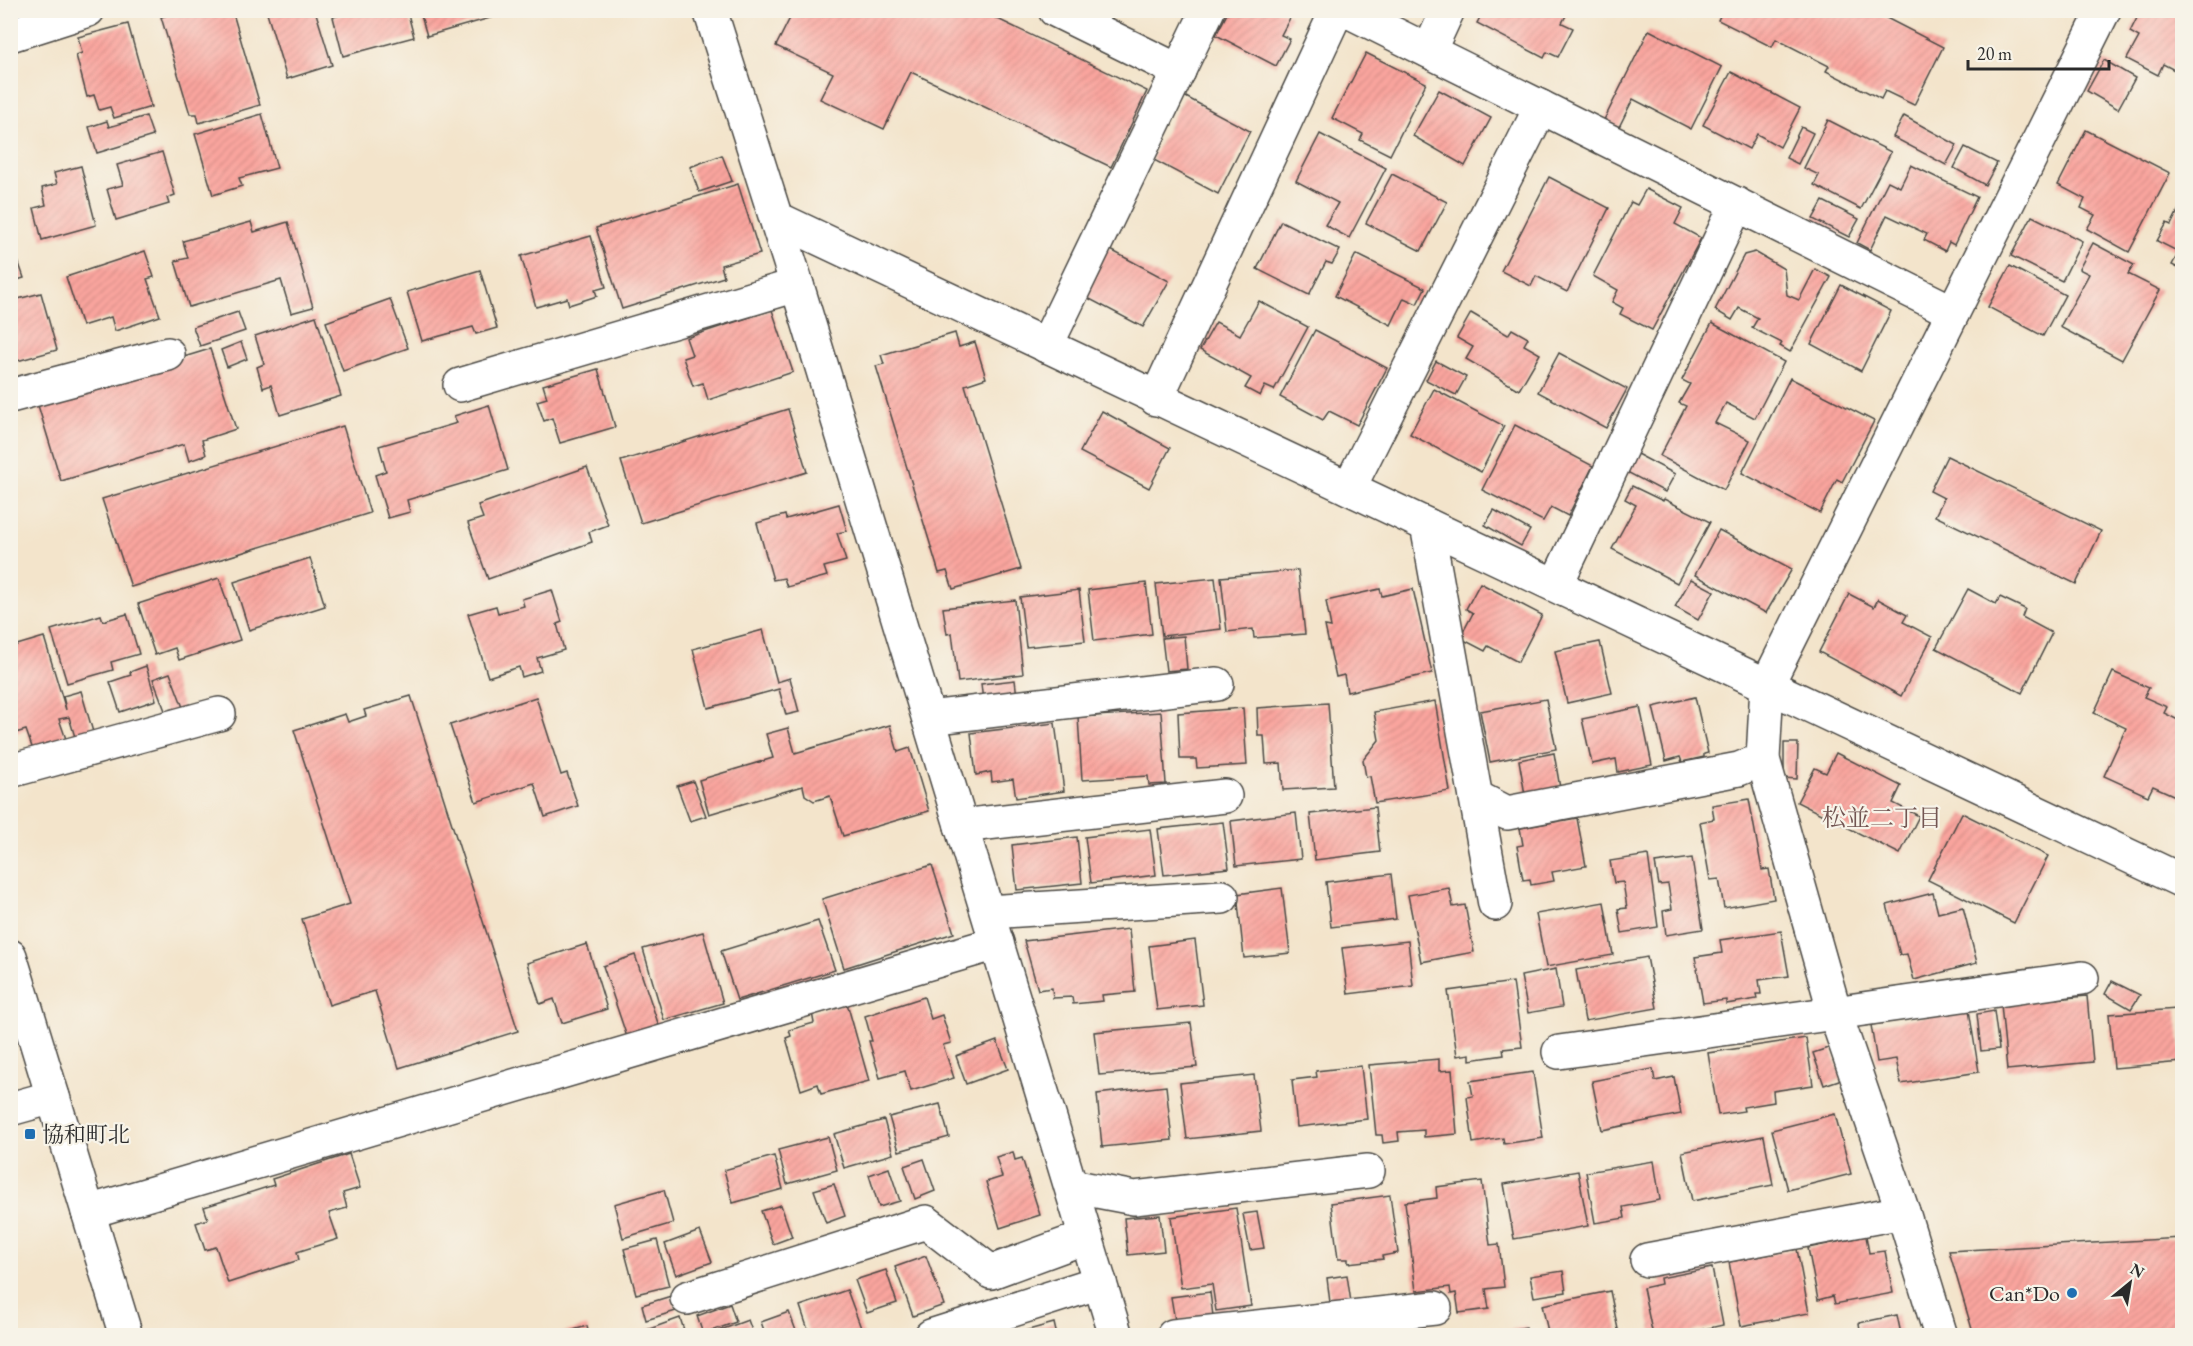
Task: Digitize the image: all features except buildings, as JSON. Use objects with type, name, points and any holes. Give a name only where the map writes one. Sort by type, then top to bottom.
[{"type":"street","points":[[10,35],[88,10]]},
{"type":"street","points":[[710,10],[797,285],[1116,1335]]},
{"type":"street","points":[[1055,10],[1179,71]]},
{"type":"street","points":[[1046,346],[1208,10]]},
{"type":"street","points":[[1156,399],[1337,10]]},
{"type":"street","points":[[1346,10],[1953,312]]},
{"type":"street","points":[[1429,51],[1448,10]]},
{"type":"street","points":[[1941,1335],[1903,1212],[1835,1013],[1763,759],[1767,685],[2104,10]]},
{"type":"street","points":[[1349,488],[1541,107]]},
{"type":"street","points":[[1556,585],[1737,204]]},
{"type":"street","points":[[776,218],[2182,881]]},
{"type":"street","points":[[459,385],[797,285]]},
{"type":"street","points":[[10,396],[168,354]]},
{"type":"street","points":[[1427,525],[1495,904]]},
{"type":"street","points":[[929,718],[1217,684]]},
{"type":"street","points":[[10,771],[219,714]]},
{"type":"street","points":[[1476,797],[1507,813],[1739,769],[1763,759]]},
{"type":"street","points":[[961,826],[1225,796]]},
{"type":"street","points":[[988,912],[1222,897]]},
{"type":"street","points":[[88,1212],[997,943]]},
{"type":"street","points":[[10,956],[88,1212],[120,1334]]},
{"type":"street","points":[[1559,1052],[2082,978]]},
{"type":"street","points":[[10,1109],[53,1096]]},
{"type":"street","points":[[1071,1186],[1134,1198],[1368,1171]]},
{"type":"street","points":[[1647,1260],[1903,1212]]},
{"type":"street","points":[[687,1298],[926,1222],[991,1272],[1086,1237]]},
{"type":"street","points":[[931,1335],[1100,1282]]},
{"type":"street","points":[[1173,1335],[1436,1308]]},
{"type":"place","name":"協和町北","points":[[30,1134]]},
{"type":"place","name":"Can*Do","points":[[2072,1293]]},
{"type":"district","name":"松並二丁目","points":[[1882,817]]}]
